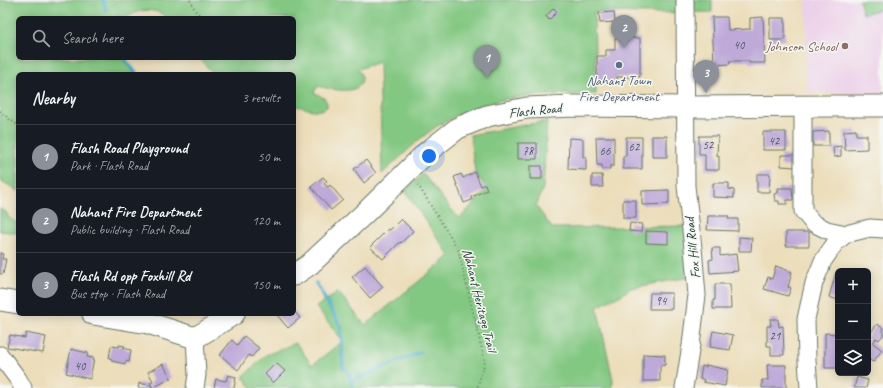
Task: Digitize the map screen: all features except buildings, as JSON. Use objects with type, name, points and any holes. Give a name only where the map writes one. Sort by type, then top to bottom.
[{"type":"main road","name":"Flash Road","points":[[296,274],[309,265],[426,153],[458,128],[487,116],[527,108],[574,106],[883,106]]},
{"type":"main road","points":[[105,316],[148,323],[195,338],[231,316]]},
{"type":"street","name":"Fox Hill Road","points":[[684,388],[697,295],[686,186],[685,0]]},
{"type":"street","points":[[802,106],[803,211],[813,223],[827,230],[846,234]]},
{"type":"street","points":[[809,388],[806,319],[814,283],[823,261],[836,242],[846,234],[870,228],[883,229]]},
{"type":"street","points":[[195,338],[197,375],[195,388]]},
{"type":"street","points":[[0,355],[23,388]]},
{"type":"path","points":[[190,0],[196,12],[201,16]]},
{"type":"path","points":[[0,111],[16,124]]},
{"type":"path","name":"Nahant Heritage Trail","points":[[418,185],[458,249],[485,362],[477,388]]},
{"type":"shaded area","name":"Johnson School","points":[[806,0],[883,0],[883,94],[806,92]]},
{"type":"green space","points":[[0,0],[712,0],[712,12],[594,12],[596,94],[532,95],[482,105],[437,126],[421,138],[382,174],[379,62],[358,69],[362,78],[361,84],[357,88],[351,90],[337,90],[318,86],[314,92],[325,99],[327,107],[315,110],[296,106],[296,72],[211,72],[202,60],[296,60],[296,16],[165,16],[161,13],[149,10],[137,12],[129,16],[16,16],[16,60],[124,60],[133,72],[16,72],[16,190],[0,180]]},
{"type":"green space","points":[[859,0],[879,0],[881,9],[863,14]]},
{"type":"green space","points":[[547,121],[543,188],[536,206],[552,228],[691,226],[695,276],[631,288],[621,295],[597,307],[613,380],[612,388],[252,388],[243,377],[266,355],[296,343],[312,365],[343,341],[316,307],[338,292],[365,325],[450,256],[405,191],[423,174],[459,219],[487,190],[475,172],[470,135]]},
{"type":"green space","points":[[0,209],[6,212],[9,218],[16,223],[16,233],[0,231]]},
{"type":"waterway","points":[[103,0],[106,11]]},
{"type":"waterway","points":[[126,60],[135,72]]},
{"type":"waterway","points":[[316,283],[341,327],[343,368],[349,373],[353,388]]},
{"type":"waterway","points":[[351,381],[421,352]]},
{"type":"place","name":"Johnson School","points":[[845,46]]},
{"type":"place","name":"Nahant Fire Department","points":[[624,48]]},
{"type":"place","name":"Nahant Town Fire Department","points":[[619,65]]},
{"type":"place","name":"Flash Road Playground","points":[[487,78]]},
{"type":"place","name":"Flash Rd opp Foxhill Rd","points":[[706,93]]}]
